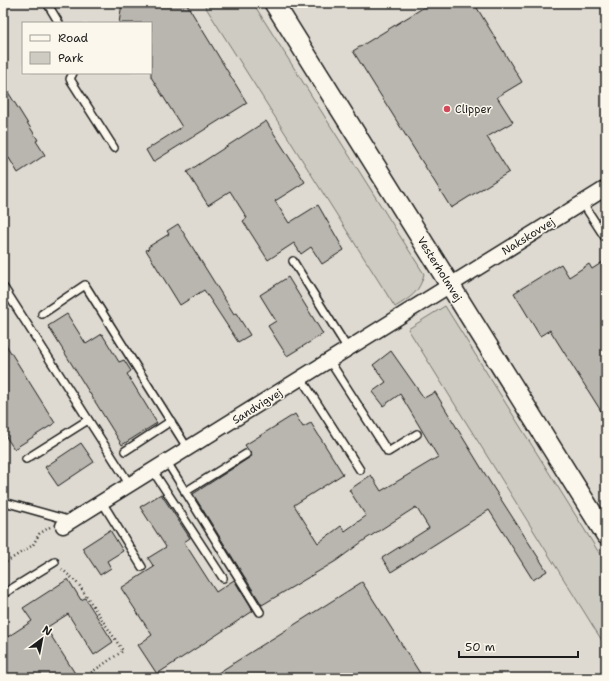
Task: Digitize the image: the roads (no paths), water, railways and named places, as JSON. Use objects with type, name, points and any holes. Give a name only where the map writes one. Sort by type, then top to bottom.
[{"type":"street","name":"Vesterholmvej","points":[[274,3],[606,535]]},
{"type":"street","name":"Nakskovvej","points":[[450,285],[606,188]]},
{"type":"street","name":"Sandvigvej","points":[[68,523],[450,285]]},
{"type":"lane","points":[[47,3],[58,22]]},
{"type":"lane","points":[[72,74],[70,79],[114,148]]},
{"type":"lane","points":[[582,202],[606,239]]},
{"type":"lane","points":[[293,261],[348,349]]},
{"type":"lane","points":[[42,314],[85,285],[188,449]]},
{"type":"lane","points":[[4,288],[130,485]]},
{"type":"lane","points":[[329,360],[388,452],[417,434]]},
{"type":"lane","points":[[301,378],[360,470]]},
{"type":"lane","points":[[26,459],[88,420]]},
{"type":"lane","points":[[125,451],[171,421]]},
{"type":"lane","points":[[185,492],[246,454]]},
{"type":"lane","points":[[167,462],[260,612]]},
{"type":"lane","points":[[153,471],[223,578]]},
{"type":"lane","points":[[3,500],[4,502],[68,523]]},
{"type":"lane","points":[[102,502],[142,567]]},
{"type":"lane","points":[[3,594],[55,562]]},
{"type":"place","name":"Clipper","points":[[447,109]]}]
